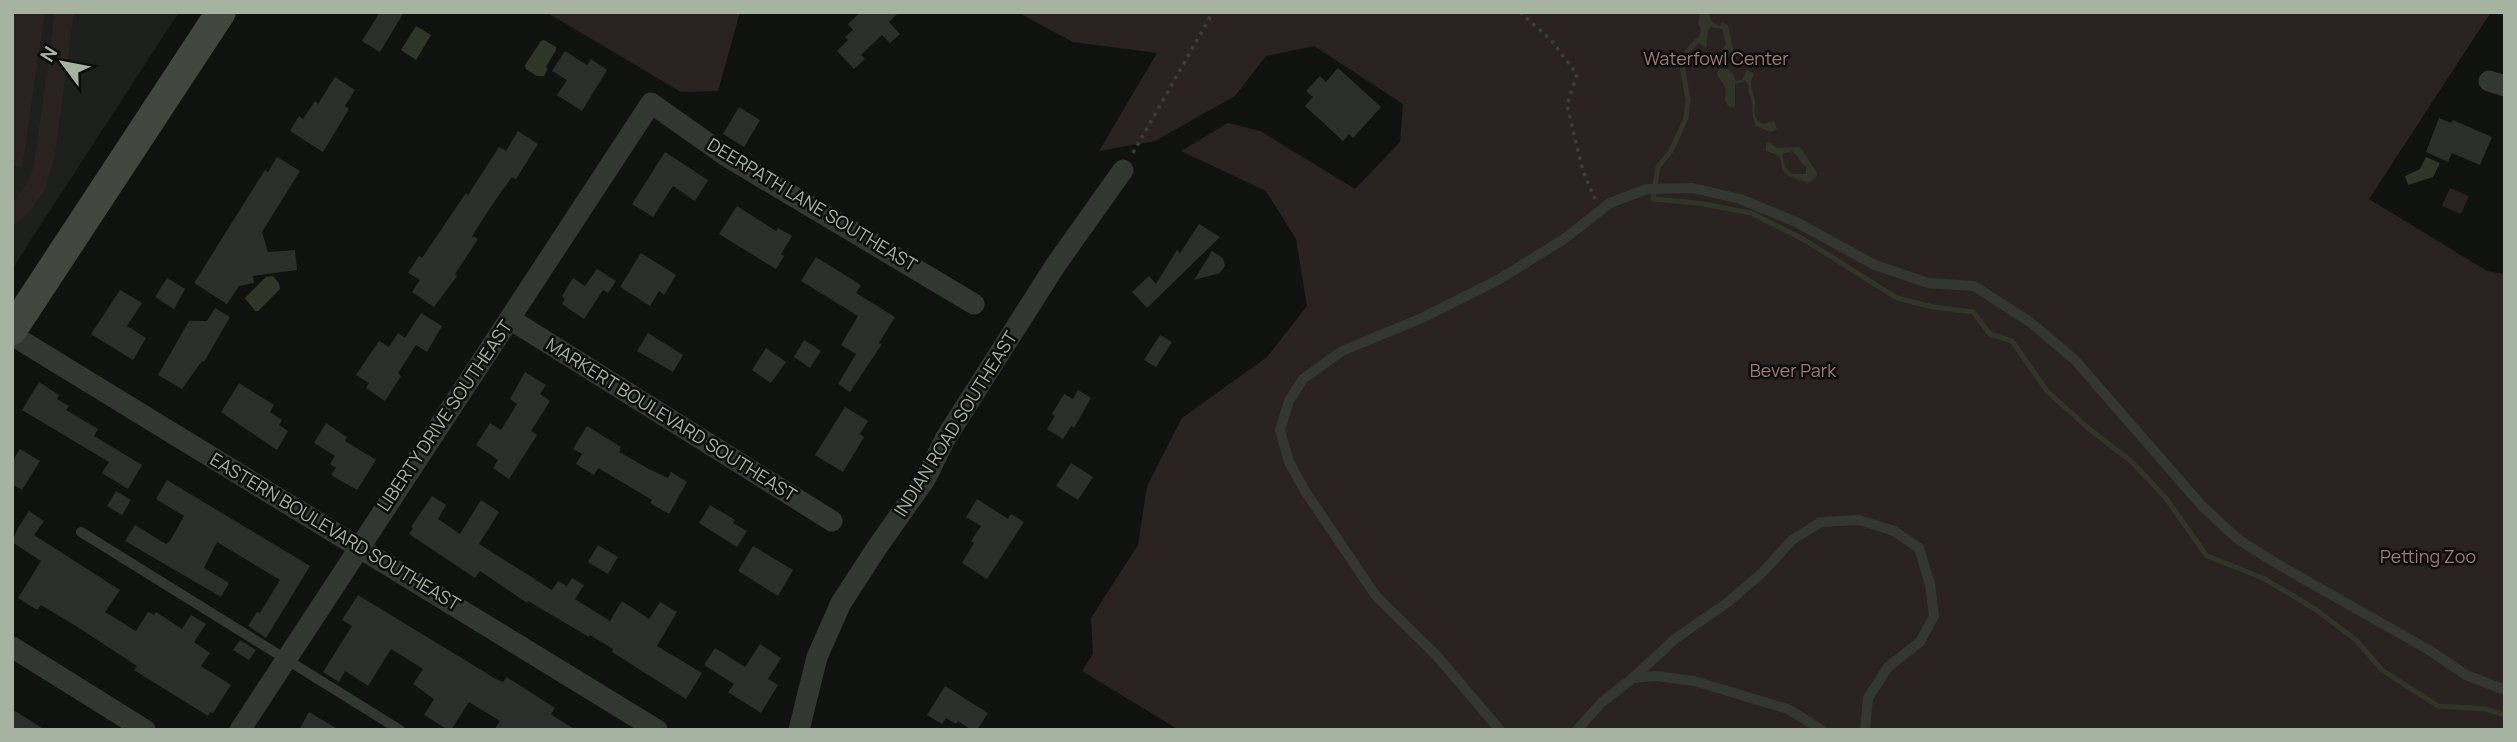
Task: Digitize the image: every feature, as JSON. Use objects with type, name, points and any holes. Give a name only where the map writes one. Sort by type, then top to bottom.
[{"type":"main road","points":[[12,333],[221,12]]},
{"type":"street","name":"DEERPATH LANE SOUTHEAST","points":[[651,103],[726,156],[974,304]]},
{"type":"street","name":"LIBERTY DRIVE SOUTHEAST","points":[[240,730],[651,103]]},
{"type":"street","name":"INDIAN ROAD SOUTHEAST","points":[[799,730],[817,657],[841,603],[926,478],[945,439],[1055,266],[1123,170]]},
{"type":"street","name":"MARKERT BOULEVARD SOUTHEAST","points":[[509,319],[832,522]]},
{"type":"street","name":"EASTERN BOULEVARD SOUTHEAST","points":[[12,333],[657,730]]},
{"type":"street","points":[[12,646],[145,730]]},
{"type":"lane","points":[[1500,730],[1437,656],[1377,596],[1305,491],[1289,462],[1280,430],[1289,401],[1303,379],[1342,351],[1422,318],[1498,280],[1564,239],[1610,203],[1647,189],[1693,188],[1740,199],[1796,222],[1875,265],[1928,283],[1974,286],[2030,322],[2075,360],[2202,506],[2239,540],[2429,650],[2466,675],[2505,690]]},
{"type":"lane","points":[[1577,730],[1602,702],[1675,639],[1728,603],[1763,572],[1791,540],[1821,522],[1859,520],[1894,531],[1919,548],[1930,584],[1934,616],[1920,642],[1888,667],[1868,698],[1865,730]]},
{"type":"lane","points":[[81,532],[400,730]]},
{"type":"lane","points":[[1633,678],[1656,676],[1694,681],[1788,709],[1822,730]]},
{"type":"path","points":[[1123,170],[1213,12]]},
{"type":"path","points":[[1520,12],[1551,40],[1577,74],[1567,105],[1583,171],[1600,211]]},
{"type":"shaded area","points":[[12,12],[179,12],[12,269]]},
{"type":"shaded area","points":[[1708,12],[1714,24],[1728,25],[1734,54],[1727,60],[1720,55],[1726,43],[1722,29],[1711,27],[1708,30],[1706,48],[1697,41],[1701,31],[1698,24],[1700,13]]},
{"type":"shaded area","points":[[416,26],[431,35],[416,60],[401,50]]},
{"type":"shaded area","points":[[544,40],[556,47],[556,50],[544,76],[537,76],[526,69],[525,65]]},
{"type":"shaded area","points":[[1719,69],[1727,69],[1736,81],[1742,80],[1747,70],[1754,74],[1751,85],[1756,118],[1763,124],[1774,121],[1777,129],[1770,132],[1756,126],[1749,86],[1745,81],[1735,84],[1735,108],[1729,107],[1725,101],[1725,87],[1717,73]]},
{"type":"shaded area","points":[[1769,142],[1777,148],[1800,147],[1817,173],[1816,178],[1808,183],[1789,176],[1782,170],[1778,157],[1766,151],[1766,144]],"holes":[[[1792,151],[1806,167],[1806,174],[1793,174],[1786,168],[1782,154]]]},
{"type":"shaded area","points":[[2426,157],[2440,163],[2433,177],[2408,185],[2405,176],[2420,169]]},
{"type":"shaded area","points":[[273,276],[280,289],[255,311],[245,298],[266,277]]},
{"type":"green space","points":[[12,12],[45,12],[22,167],[12,165]]},
{"type":"green space","points":[[55,12],[74,12],[55,155],[45,189],[30,211],[12,227],[12,204],[28,181],[34,165]]},
{"type":"green space","points":[[546,12],[740,12],[718,91],[681,92]]},
{"type":"green space","name":"Bever Park","points":[[1017,12],[2491,12],[2369,199],[2487,271],[2505,274],[2505,730],[1179,730],[1082,671],[1093,654],[1091,618],[1138,545],[1147,486],[1182,418],[1267,357],[1307,306],[1296,239],[1266,191],[1181,151],[1228,123],[1260,131],[1355,189],[1400,142],[1403,104],[1314,46],[1266,56],[1235,96],[1155,141],[1099,151],[1157,53],[1073,42]]},
{"type":"green space","points":[[2450,188],[2469,196],[2461,214],[2442,206]]},
{"type":"building","points":[[380,12],[404,12],[380,52],[362,41]]},
{"type":"building","points":[[861,12],[899,12],[889,22],[900,34],[890,43],[882,35],[861,55],[865,59],[854,69],[837,51],[848,40],[845,37],[853,30],[848,24]]},
{"type":"building","points":[[565,51],[587,65],[591,59],[607,70],[582,111],[557,95],[567,80],[552,71]]},
{"type":"building","points":[[1338,68],[1381,107],[1353,138],[1349,134],[1343,141],[1305,106],[1313,97],[1306,91],[1320,76],[1326,82]]},
{"type":"building","points":[[335,77],[355,90],[345,106],[349,109],[323,152],[290,131],[299,116],[303,119],[315,101],[318,104]]},
{"type":"building","points":[[739,107],[760,120],[744,147],[723,134]]},
{"type":"building","points":[[2439,118],[2451,123],[2453,120],[2492,137],[2480,165],[2452,153],[2448,162],[2426,152]]},
{"type":"building","points":[[518,131],[538,144],[516,179],[512,177],[472,236],[478,239],[455,274],[457,276],[434,307],[412,292],[420,280],[408,273],[419,256],[422,258],[466,193],[468,195],[499,147],[506,151]]},
{"type":"building","points":[[665,152],[708,180],[695,201],[673,186],[653,217],[632,204]]},
{"type":"building","points":[[277,157],[300,171],[262,232],[268,252],[295,250],[297,270],[253,276],[254,283],[239,286],[227,304],[194,283],[265,170],[268,172]]},
{"type":"building","points":[[737,206],[776,231],[778,228],[792,236],[776,269],[719,234]]},
{"type":"building","points":[[1199,224],[1220,237],[1147,308],[1132,292],[1149,276],[1156,284],[1177,250],[1180,253]]},
{"type":"building","points":[[1212,251],[1223,258],[1225,266],[1220,273],[1194,280]]},
{"type":"building","points":[[641,253],[676,275],[664,295],[659,291],[650,306],[620,287]]},
{"type":"building","points":[[816,257],[861,285],[856,293],[895,317],[879,343],[882,344],[850,392],[838,384],[856,354],[841,345],[858,316],[801,281]]},
{"type":"building","points":[[597,269],[616,281],[608,293],[603,290],[584,319],[562,304],[565,299],[562,296],[573,278],[585,286]]},
{"type":"building","points":[[167,278],[185,289],[174,309],[155,297]]},
{"type":"building","points":[[120,290],[142,303],[127,326],[146,338],[133,360],[91,334]]},
{"type":"building","points":[[215,308],[230,317],[204,362],[202,361],[182,389],[158,375],[189,321],[207,321]]},
{"type":"building","points":[[421,313],[442,326],[427,352],[416,345],[398,373],[401,376],[385,401],[366,388],[369,383],[356,375],[379,341],[389,347],[398,333],[405,338]]},
{"type":"building","points":[[648,333],[683,355],[673,372],[637,351]]},
{"type":"building","points":[[1160,335],[1172,342],[1156,367],[1144,360]]},
{"type":"building","points":[[804,340],[821,351],[810,368],[794,357]]},
{"type":"building","points":[[766,348],[786,362],[771,383],[752,370]]},
{"type":"building","points":[[525,372],[546,385],[540,394],[550,401],[531,431],[537,435],[509,479],[493,468],[498,460],[476,445],[490,423],[501,430],[517,404],[510,399]]},
{"type":"building","points":[[39,382],[59,395],[57,399],[69,406],[66,410],[98,429],[94,436],[142,465],[128,489],[102,473],[109,462],[22,410]]},
{"type":"building","points":[[239,383],[274,405],[270,412],[282,420],[279,425],[288,431],[277,450],[221,412]]},
{"type":"building","points":[[1078,390],[1091,398],[1074,428],[1071,426],[1063,439],[1047,429],[1064,394],[1073,399]]},
{"type":"building","points":[[845,407],[868,421],[860,434],[864,437],[843,472],[815,455]]},
{"type":"building","points":[[326,423],[347,437],[345,441],[376,460],[357,490],[331,475],[336,468],[330,464],[335,456],[314,443]]},
{"type":"building","points":[[587,426],[621,447],[619,452],[649,469],[668,478],[671,472],[687,482],[669,514],[650,503],[652,500],[598,468],[594,475],[576,464],[582,454],[573,449]]},
{"type":"building","points":[[20,449],[40,461],[22,490],[12,484],[12,462]]},
{"type":"building","points":[[1071,463],[1093,477],[1078,500],[1056,486]]},
{"type":"building","points":[[167,480],[310,566],[266,638],[248,626],[257,612],[260,613],[280,580],[217,542],[204,568],[229,583],[221,597],[125,541],[135,525],[166,544],[170,541],[184,516],[156,499]]},
{"type":"building","points":[[116,491],[131,500],[122,515],[107,506]]},
{"type":"building","points":[[432,496],[446,505],[438,519],[460,534],[481,500],[499,512],[479,544],[552,590],[558,581],[567,586],[572,578],[584,585],[575,599],[610,621],[622,601],[649,619],[660,602],[677,612],[657,646],[702,673],[686,699],[590,635],[589,637],[528,601],[527,603],[480,571],[475,578],[409,534]]},
{"type":"building","points":[[977,499],[1008,519],[1011,514],[1024,522],[987,579],[962,563],[981,526],[966,517]]},
{"type":"building","points":[[710,505],[735,520],[733,523],[747,531],[737,547],[699,523]]},
{"type":"building","points":[[29,511],[44,521],[34,535],[120,590],[105,612],[136,631],[148,612],[154,615],[156,612],[182,629],[191,615],[206,624],[194,642],[210,653],[201,666],[231,685],[213,713],[210,712],[208,716],[134,670],[137,666],[41,605],[37,610],[18,598],[41,561],[12,542]]},
{"type":"building","points":[[598,545],[618,557],[608,574],[588,562]]},
{"type":"building","points":[[753,546],[793,570],[778,596],[738,571]]},
{"type":"building","points":[[358,595],[496,679],[503,682],[507,677],[555,708],[551,714],[576,730],[494,730],[500,721],[469,702],[451,730],[448,730],[424,715],[434,699],[413,684],[423,669],[391,649],[368,686],[345,671],[339,682],[323,672],[352,626],[342,620]]},
{"type":"building","points":[[240,640],[256,650],[249,660],[233,650]]},
{"type":"building","points":[[760,644],[781,658],[768,679],[778,685],[761,713],[728,692],[734,684],[704,665],[715,648],[745,667]]},
{"type":"building","points":[[945,686],[988,713],[977,730],[946,718],[942,724],[927,715]]},
{"type":"building","points":[[12,709],[45,730],[12,730]]},
{"type":"building","points":[[309,712],[339,730],[299,730]]},
{"type":"waterway","points":[[1697,41],[1681,59],[1688,100],[1686,118],[1671,151],[1658,167],[1653,199],[1698,203],[1751,213],[1803,239],[1897,298],[1933,307],[1973,312],[1990,334],[2012,341],[2047,391],[2088,428],[2131,461],[2165,497],[2207,556],[2263,578],[2315,609],[2356,640],[2382,670],[2438,706],[2485,709],[2505,715]]},
{"type":"park label","name":"Waterfowl Center","points":[[1716,59]]},
{"type":"park label","name":"Petting Zoo","points":[[2428,557]]}]
